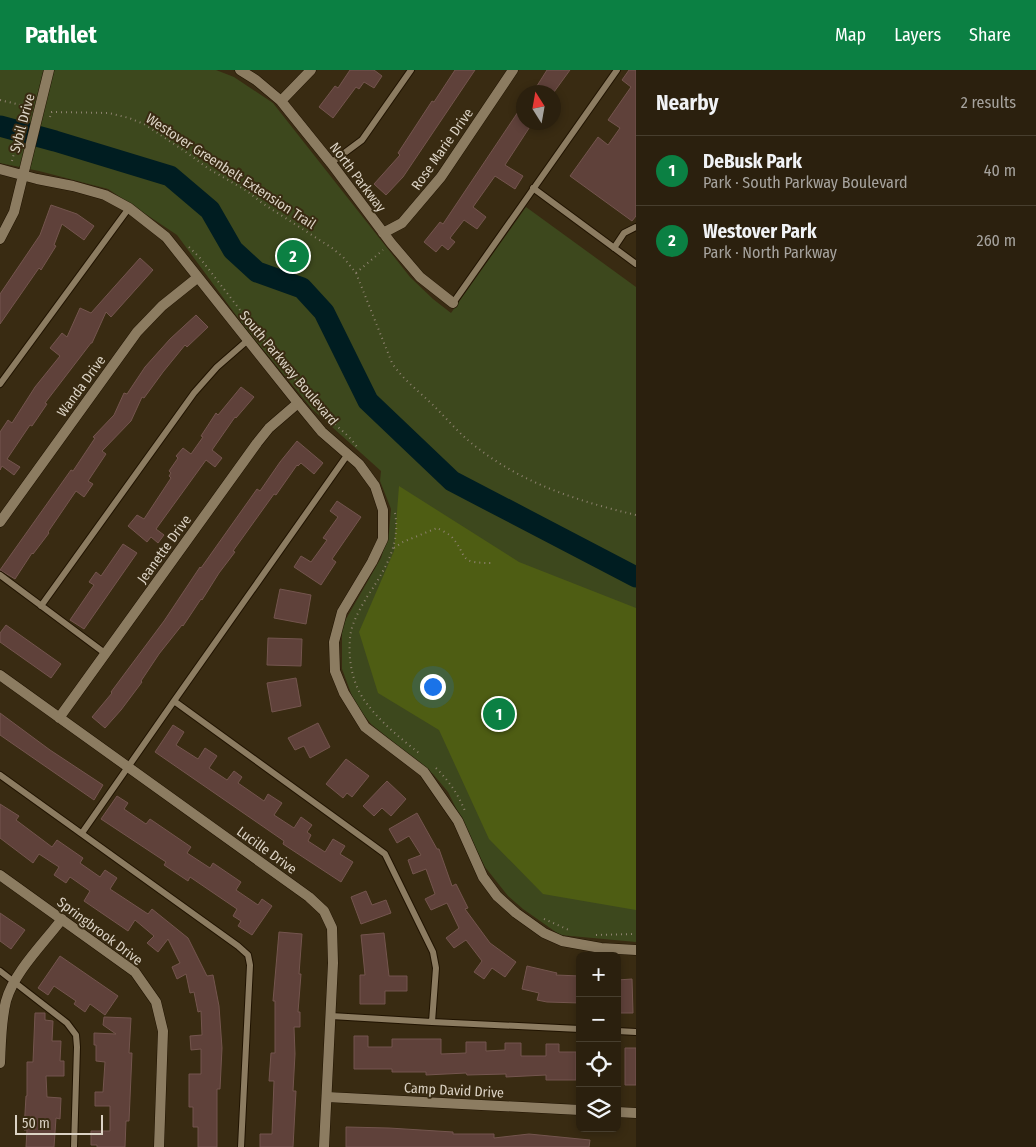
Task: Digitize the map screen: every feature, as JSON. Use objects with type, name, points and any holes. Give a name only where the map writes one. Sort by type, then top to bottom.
[{"type":"street","name":"Sybil Drive","points":[[0,239],[14,212],[26,165],[43,114],[50,70]]},
{"type":"street","name":"North Parkway","points":[[240,70],[256,80],[281,101],[331,163],[391,243],[420,277],[453,303]]},
{"type":"street","points":[[281,101],[311,70]]},
{"type":"street","name":"Rose Marie Drive","points":[[383,233],[402,223],[441,177],[512,70]]},
{"type":"street","name":"South Parkway Boulevard","points":[[0,169],[105,195],[129,208],[166,237],[322,432],[359,464],[375,486],[383,510],[383,539],[372,562],[342,612],[334,642],[336,671],[344,693],[365,727],[424,772],[458,821],[483,876],[497,896],[516,913],[544,933],[562,941],[601,948],[636,950]]},
{"type":"street","name":"Wanda Drive","points":[[0,522],[137,332],[162,306],[197,278]]},
{"type":"street","name":"Jeanette Drive","points":[[59,718],[257,443],[269,428],[298,403]]},
{"type":"street","name":"Lucille Drive","points":[[0,675],[309,898],[324,912],[332,928],[334,963],[324,1147]]},
{"type":"street","name":"Springbrook Drive","points":[[0,875],[135,972],[156,1002],[164,1031],[159,1147]]},
{"type":"street","points":[[0,1063],[2,1025],[7,1000],[19,975],[62,919]]},
{"type":"street","name":"Camp David Drive","points":[[327,1097],[576,1110]]},
{"type":"street","points":[[621,1112],[636,1113]]},
{"type":"lane","points":[[331,163],[362,140],[410,70]]},
{"type":"lane","points":[[453,303],[532,188],[617,70]]},
{"type":"lane","points":[[532,188],[636,264]]},
{"type":"lane","points":[[0,384],[129,208]]},
{"type":"lane","points":[[614,248],[624,233],[636,227]]},
{"type":"lane","points":[[41,606],[194,393],[217,367],[248,340]]},
{"type":"lane","points":[[82,833],[348,454]]},
{"type":"lane","points":[[0,575],[106,654]]},
{"type":"lane","points":[[174,701],[385,854],[433,952],[436,968],[432,1022]]},
{"type":"lane","points":[[0,775],[248,955],[250,964],[241,1147]]},
{"type":"lane","points":[[0,971],[67,1023],[76,1035],[74,1147]]},
{"type":"lane","points":[[331,1016],[576,1029]]},
{"type":"lane","points":[[621,1031],[636,1032]]},
{"type":"path","name":"Westover Greenbelt Extension Trail","points":[[0,100],[26,106],[43,114],[86,111],[109,113],[144,124],[343,257],[356,273],[392,363],[400,374],[468,441],[506,467],[550,489],[610,509],[636,515]]},
{"type":"path","points":[[12,159],[26,106]]},
{"type":"path","points":[[43,114],[52,112]]},
{"type":"path","points":[[356,273],[391,243]]},
{"type":"path","points":[[200,258],[315,404],[359,449]]},
{"type":"path","points":[[395,513],[396,536],[394,548],[351,630],[352,668],[355,683],[368,705],[421,755]]},
{"type":"path","points":[[394,548],[403,542],[437,528],[450,535],[467,560],[478,563],[491,563]]},
{"type":"path","points":[[435,767],[453,787],[466,813]]},
{"type":"path","points":[[538,915],[576,933]]},
{"type":"path","points":[[594,936],[636,934]]},
{"type":"green space","points":[[0,70],[216,70],[234,77],[273,103],[410,277],[451,313],[526,207],[636,287],[636,942],[560,935],[523,909],[508,896],[485,867],[448,792],[433,774],[371,724],[355,704],[342,669],[342,626],[381,558],[389,532],[391,509],[380,481],[381,471],[312,409],[244,326],[177,235],[108,189],[0,163]]},
{"type":"green space","points":[[399,486],[519,562],[636,608],[636,910],[543,894],[489,839],[439,730],[378,693],[359,632],[394,551]]},
{"type":"building","points":[[350,70],[374,70],[382,76],[374,88],[364,82],[359,89],[356,87],[333,118],[319,107],[335,86],[338,88]]},
{"type":"building","points":[[455,70],[475,70],[403,177],[386,195],[374,184],[400,155],[398,153]]},
{"type":"building","points":[[547,70],[570,70],[559,85],[538,85]]},
{"type":"building","points":[[629,70],[636,70],[636,216],[632,221],[570,176],[598,137],[608,145],[620,128],[608,120],[631,87],[622,80]]},
{"type":"building","points":[[516,115],[516,130],[528,130],[505,165],[523,176],[515,189],[495,176],[473,207],[486,217],[477,229],[464,220],[450,238],[455,242],[448,250],[442,245],[436,252],[424,242],[440,222],[443,224]]},
{"type":"building","points":[[51,205],[77,214],[94,226],[84,240],[62,224],[54,245],[56,246],[41,270],[39,268],[0,324],[0,294],[40,235]]},
{"type":"building","points":[[140,258],[153,270],[111,317],[106,312],[92,343],[45,403],[47,404],[7,459],[20,467],[14,475],[2,466],[0,470],[0,432],[8,420],[12,423],[35,387],[60,356],[50,348],[62,333],[67,337],[80,308],[91,313]]},
{"type":"building","points":[[196,315],[208,327],[187,347],[185,345],[144,398],[142,397],[131,421],[102,451],[106,454],[88,481],[93,484],[84,497],[76,491],[49,533],[32,553],[15,579],[0,570],[71,470],[73,471],[95,438],[93,437],[114,415],[124,393],[127,394],[145,367],[170,339]]},
{"type":"building","points":[[241,387],[254,397],[235,417],[212,450],[222,458],[215,467],[206,460],[156,529],[164,535],[158,543],[151,537],[147,542],[128,526],[137,515],[144,519],[171,478],[169,471],[178,458],[176,456],[183,448],[191,454],[216,413],[218,415]]},
{"type":"building","points":[[297,441],[323,463],[314,474],[301,463],[297,465],[233,551],[235,552],[202,600],[159,654],[142,682],[121,710],[105,728],[92,717],[112,693],[257,489],[260,491]]},
{"type":"building","points":[[337,501],[361,517],[332,559],[336,562],[321,585],[294,567],[301,556],[311,562],[327,540],[323,538],[338,517],[330,511]]},
{"type":"building","points":[[123,544],[137,553],[84,629],[70,620],[94,585],[89,582],[96,572],[101,576]]},
{"type":"building","points":[[280,589],[311,595],[306,624],[274,618]]},
{"type":"building","points":[[6,625],[61,664],[51,678],[0,642],[0,633]]},
{"type":"building","points":[[268,638],[302,639],[301,666],[267,665]]},
{"type":"building","points":[[296,678],[301,706],[272,712],[267,683]]},
{"type":"building","points":[[0,713],[50,750],[103,785],[94,800],[0,735]]},
{"type":"building","points":[[318,723],[330,747],[310,758],[304,746],[295,750],[288,738]]},
{"type":"building","points":[[173,725],[184,732],[176,745],[198,759],[205,748],[217,756],[209,768],[227,780],[234,771],[242,777],[238,783],[264,801],[268,794],[282,803],[274,815],[294,828],[301,817],[312,825],[307,832],[311,835],[308,841],[325,852],[333,839],[345,846],[340,854],[353,862],[341,882],[283,844],[284,841],[155,752]]},
{"type":"building","points":[[346,759],[369,776],[352,797],[347,793],[343,798],[326,784]]},
{"type":"building","points":[[387,781],[406,799],[391,816],[382,808],[374,816],[363,806]]},
{"type":"building","points":[[117,796],[128,803],[124,809],[146,824],[150,819],[191,847],[187,853],[210,868],[213,863],[241,882],[236,890],[258,905],[262,899],[272,906],[252,935],[238,926],[241,921],[233,916],[237,909],[190,877],[188,881],[164,865],[166,862],[101,819]]},
{"type":"building","points":[[0,804],[19,816],[16,820],[52,847],[57,840],[83,858],[80,863],[100,877],[105,870],[117,878],[110,889],[148,914],[152,909],[188,938],[207,976],[213,975],[219,1006],[222,1048],[220,1089],[217,1089],[217,1147],[198,1147],[198,1127],[193,1127],[193,1107],[189,1107],[189,1074],[201,1074],[201,1049],[191,1050],[190,1036],[202,1035],[201,1011],[198,1012],[194,992],[190,993],[186,974],[177,979],[172,967],[180,963],[168,939],[158,952],[147,943],[154,936],[135,920],[128,931],[84,901],[90,891],[70,877],[66,883],[54,875],[59,867],[39,854],[33,863],[0,838]]},
{"type":"building","points":[[417,813],[437,849],[439,849],[452,886],[456,884],[468,908],[465,909],[490,943],[516,962],[505,977],[492,968],[484,979],[474,972],[482,961],[466,940],[454,948],[446,938],[459,928],[447,903],[431,910],[425,899],[435,894],[426,869],[413,874],[408,860],[421,855],[409,836],[397,843],[389,829]]},
{"type":"building","points":[[366,891],[372,905],[386,900],[391,913],[361,924],[351,897]]},
{"type":"building","points":[[0,913],[25,930],[11,949],[0,941]]},
{"type":"building","points":[[279,932],[302,934],[298,1012],[300,1012],[300,1027],[294,1027],[293,1091],[296,1091],[293,1147],[260,1147],[260,1134],[272,1134],[274,1081],[269,1081],[271,1053],[275,1053],[275,1001],[273,1001]]},
{"type":"building","points":[[384,933],[389,976],[407,976],[407,991],[385,991],[385,1004],[360,1004],[360,975],[365,975],[361,935]]},
{"type":"building","points":[[60,956],[118,996],[105,1015],[90,1004],[85,1012],[74,1004],[76,1001],[54,986],[48,995],[38,988]]},
{"type":"building","points":[[527,966],[557,973],[556,975],[576,976],[576,1003],[537,1000],[539,993],[522,989]]},
{"type":"building","points":[[632,979],[633,1013],[621,1013],[621,980]]},
{"type":"building","points":[[35,1013],[45,1013],[45,1020],[53,1021],[52,1041],[61,1041],[60,1061],[64,1061],[64,1076],[46,1076],[47,1097],[61,1098],[60,1119],[56,1118],[54,1147],[26,1147],[27,1130],[24,1130],[27,1062],[33,1062]]},
{"type":"building","points":[[104,1017],[131,1018],[129,1053],[132,1053],[129,1121],[126,1121],[125,1147],[97,1147],[97,1145],[91,1145],[91,1131],[110,1131],[110,1106],[95,1106],[95,1092],[103,1092],[105,1062],[96,1061],[94,1033],[116,1034],[103,1025]]},
{"type":"building","points":[[354,1036],[368,1036],[368,1047],[392,1047],[392,1039],[441,1039],[441,1054],[466,1053],[466,1042],[486,1042],[486,1051],[505,1050],[505,1043],[521,1043],[521,1056],[546,1056],[546,1044],[559,1044],[559,1052],[576,1052],[576,1080],[546,1080],[546,1075],[506,1077],[506,1074],[467,1075],[466,1073],[426,1075],[426,1072],[392,1072],[392,1069],[354,1069]]},
{"type":"building","points":[[625,1048],[636,1048],[636,1085],[625,1085]]},
{"type":"building","points":[[346,1127],[453,1132],[453,1134],[494,1134],[494,1138],[529,1134],[590,1140],[589,1147],[346,1147]]},
{"type":"waterway","points":[[0,126],[170,176],[210,210],[233,250],[257,272],[302,288],[324,312],[368,401],[452,481],[636,577]]},
{"type":"place","name":"Westover Park","points":[[293,256]]},
{"type":"place","name":"DeBusk Park","points":[[499,714]]}]
